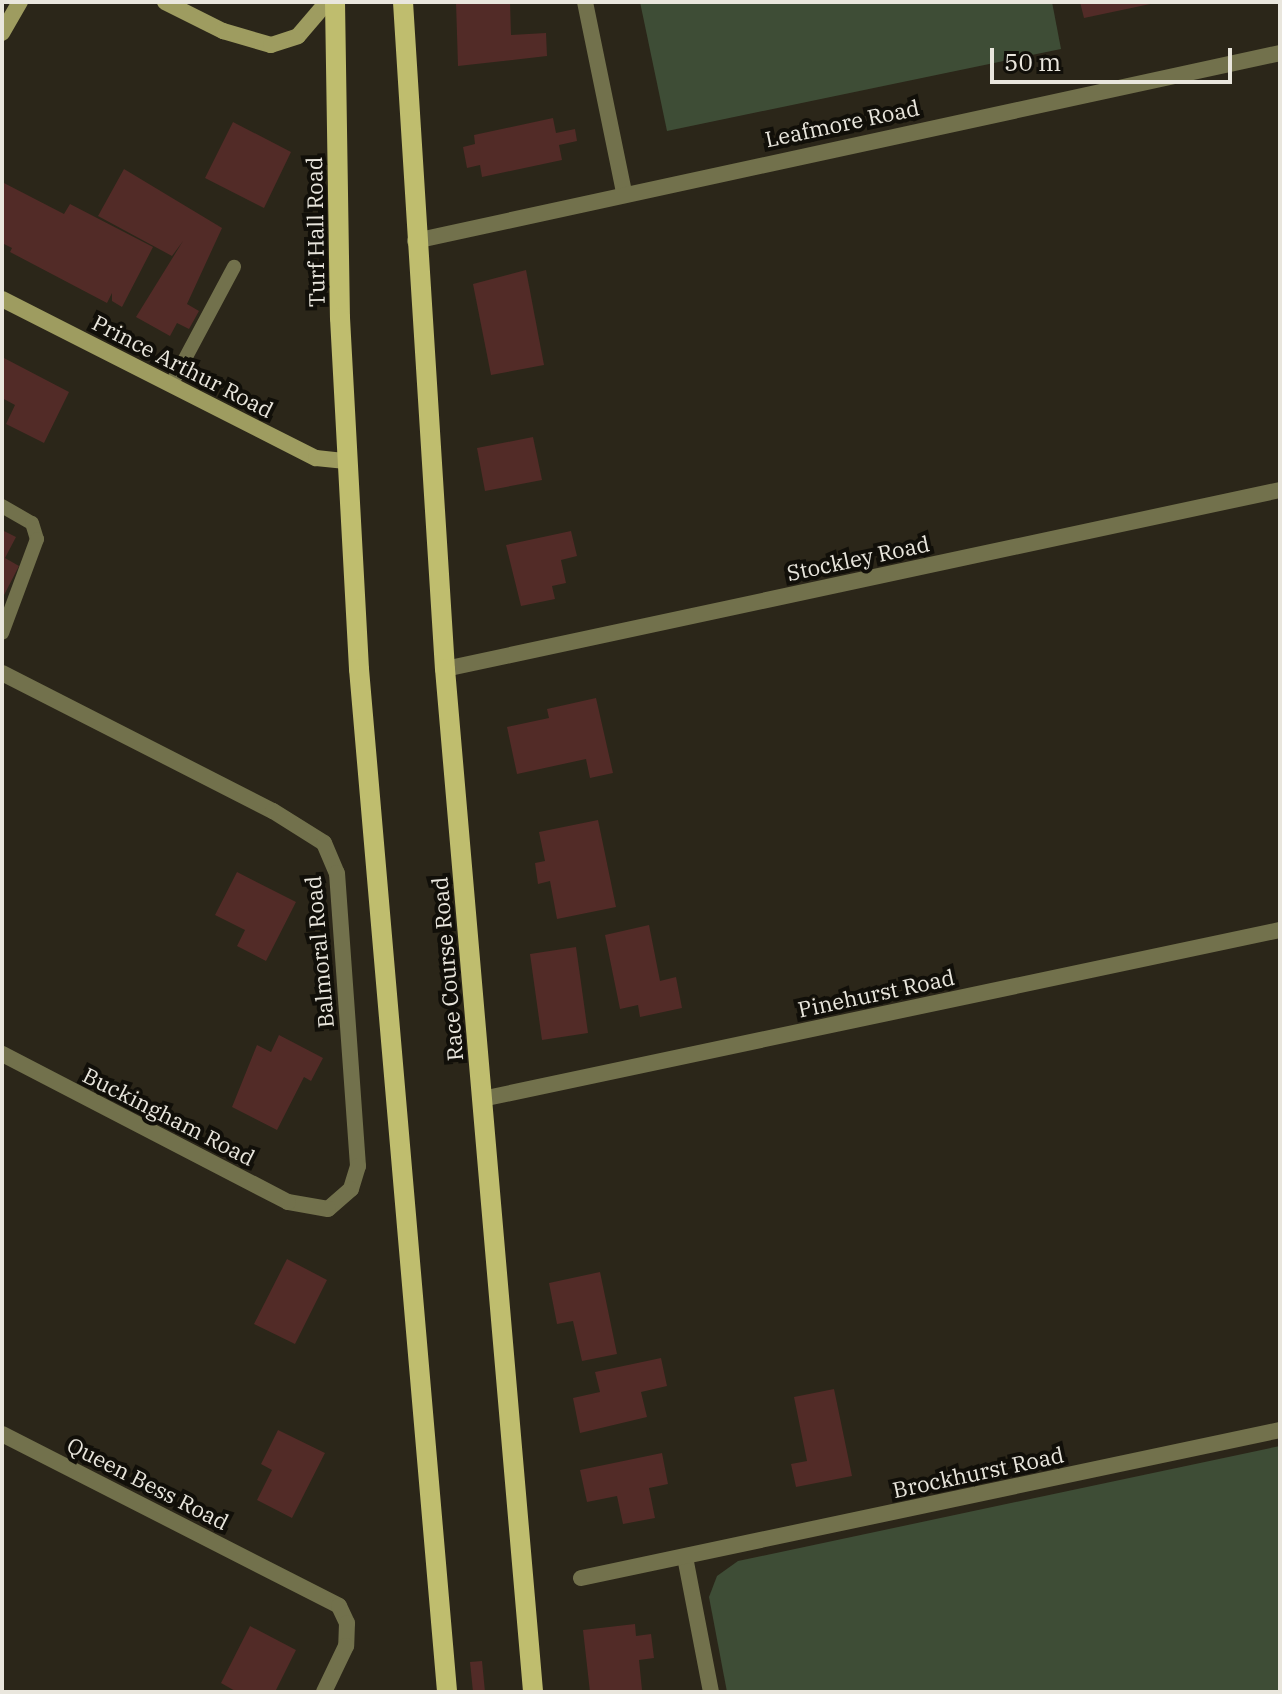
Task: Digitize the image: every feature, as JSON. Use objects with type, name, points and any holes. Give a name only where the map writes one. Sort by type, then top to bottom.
[{"type":"main road","name":"Turf Hall Road","points":[[335,2],[346,461]]},
{"type":"main road","points":[[403,2],[415,241]]},
{"type":"main road","name":"Race Course Road","points":[[415,241],[445,669],[533,1692]]},
{"type":"main road","points":[[346,461],[447,1692]]},
{"type":"street","points":[[2,33],[20,2]]},
{"type":"street","points":[[165,2],[223,31],[271,45],[305,30],[327,2]]},
{"type":"street","points":[[585,2],[624,192]]},
{"type":"street","name":"Leafmore Road","points":[[415,241],[624,192],[1280,53]]},
{"type":"street","name":"Prince Arthur Road","points":[[2,299],[316,458],[346,461]]},
{"type":"street","name":"Stockley Road","points":[[445,669],[1280,490]]},
{"type":"street","name":"Balmoral Road","points":[[2,673],[273,811],[324,843],[337,873],[358,1166],[351,1189],[339,1205],[317,1211]]},
{"type":"street","name":"Pinehurst Road","points":[[482,1099],[1280,930]]},
{"type":"street","name":"Buckingham Road","points":[[2,1054],[288,1202],[317,1211]]},
{"type":"street","name":"Brockhurst Road","points":[[581,1578],[1280,1430]]},
{"type":"street","name":"Queen Bess Road","points":[[2,1434],[274,1572],[345,1613],[346,1646],[324,1692]]},
{"type":"street","points":[[685,1557],[711,1692]]},
{"type":"lane","points":[[171,385],[234,267]]},
{"type":"lane","points":[[2,506],[32,523],[37,539],[2,633]]},
{"type":"green space","points":[[640,2],[1052,2],[1061,49],[667,131]]},
{"type":"green space","points":[[1280,1446],[1280,1692],[727,1692],[709,1597],[717,1576],[738,1561]]},
{"type":"building","points":[[456,2],[510,2],[511,35],[546,33],[547,56],[458,66]]},
{"type":"building","points":[[1080,2],[1155,2],[1155,3],[1084,18]]},
{"type":"building","points":[[553,118],[556,133],[575,129],[577,141],[559,145],[562,160],[482,177],[480,165],[467,168],[463,147],[475,144],[474,135]]},
{"type":"building","points":[[233,122],[291,152],[264,208],[205,178]]},
{"type":"building","points":[[124,169],[222,228],[187,304],[199,311],[189,329],[177,323],[170,336],[136,317],[183,241],[172,256],[98,216]]},
{"type":"building","points":[[2,182],[64,214],[70,204],[153,247],[122,307],[112,301],[112,293],[107,303],[10,252],[12,248],[2,243]]},
{"type":"building","points":[[526,270],[544,365],[491,375],[473,284]]},
{"type":"building","points":[[2,357],[69,392],[44,443],[6,424],[15,405],[2,398]]},
{"type":"building","points":[[533,437],[542,480],[485,491],[477,448]]},
{"type":"building","points":[[2,530],[16,537],[5,558],[19,566],[2,599]]},
{"type":"building","points":[[571,531],[577,556],[561,560],[566,583],[552,586],[555,599],[521,606],[506,545]]},
{"type":"building","points":[[596,698],[613,773],[590,778],[586,759],[517,774],[507,727],[549,718],[547,709]]},
{"type":"building","points":[[598,820],[616,907],[557,919],[550,881],[538,884],[535,863],[545,861],[539,832]]},
{"type":"building","points":[[237,872],[296,902],[266,961],[237,946],[245,930],[215,915]]},
{"type":"building","points":[[649,925],[660,981],[676,977],[682,1008],[640,1017],[638,1005],[620,1009],[605,935]]},
{"type":"building","points":[[576,947],[588,1033],[542,1040],[530,954]]},
{"type":"building","points":[[279,1035],[323,1058],[311,1081],[304,1077],[277,1130],[232,1107],[257,1045],[271,1052]]},
{"type":"building","points":[[287,1259],[327,1280],[295,1344],[254,1324]]},
{"type":"building","points":[[600,1272],[617,1354],[582,1361],[573,1321],[557,1324],[549,1283]]},
{"type":"building","points":[[661,1358],[667,1386],[641,1392],[647,1417],[580,1433],[573,1398],[600,1392],[595,1372]]},
{"type":"building","points":[[834,1389],[852,1476],[796,1487],[791,1464],[807,1461],[794,1397]]},
{"type":"building","points":[[278,1430],[325,1453],[292,1518],[257,1500],[272,1470],[261,1464]]},
{"type":"building","points":[[662,1453],[668,1484],[649,1488],[655,1518],[623,1524],[617,1496],[587,1502],[580,1470]]},
{"type":"building","points":[[635,1624],[636,1636],[651,1634],[654,1658],[639,1660],[642,1690],[590,1692],[583,1630]]},
{"type":"building","points":[[250,1626],[296,1650],[275,1692],[237,1692],[221,1683]]},
{"type":"building","points":[[482,1661],[485,1692],[473,1692],[470,1662]]}]
